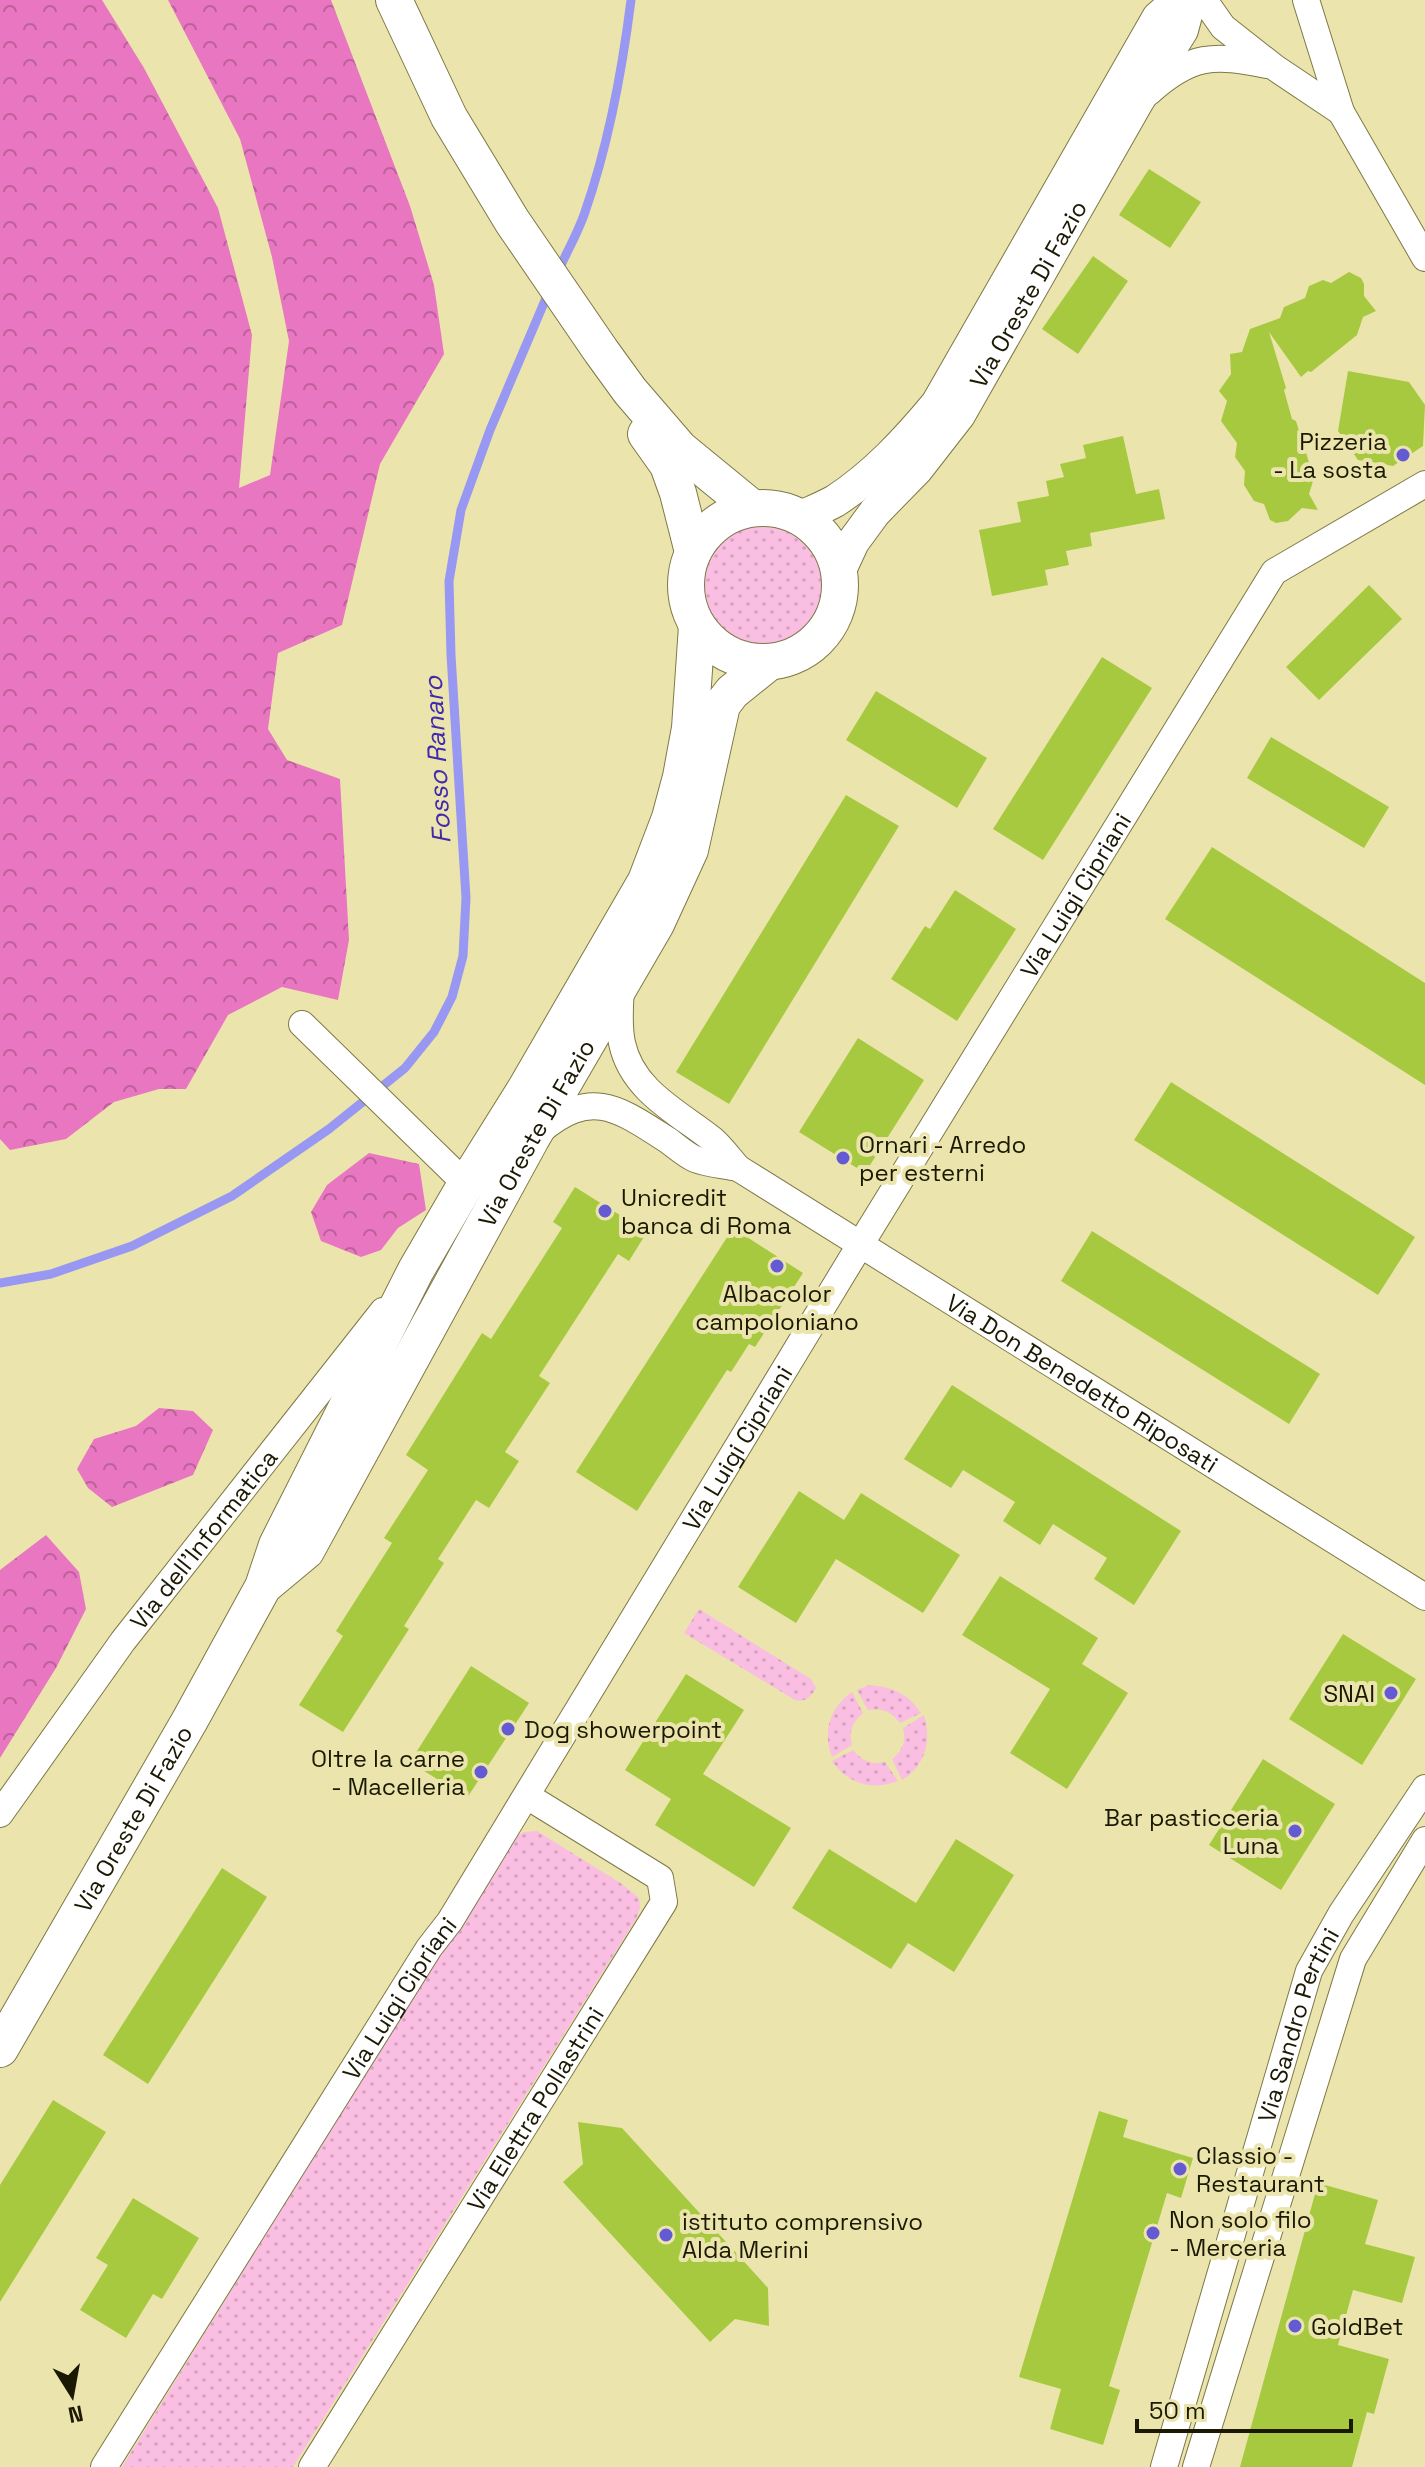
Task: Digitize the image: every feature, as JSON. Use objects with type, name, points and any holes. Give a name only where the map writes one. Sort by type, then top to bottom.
[{"type":"main road","points":[[394,0],[449,117],[512,221],[601,351],[630,391],[680,449],[752,508]]},
{"type":"main road","points":[[630,391],[646,433],[668,465],[693,552]]},
{"type":"main road","points":[[773,508],[801,517],[826,539],[836,556],[840,570],[840,598],[834,617],[823,635],[789,659],[768,663],[747,661],[728,654],[711,642],[697,626],[689,609],[685,590],[693,552],[711,527],[737,512],[773,508]]},
{"type":"main road","name":"Via Oreste Di Fazio","points":[[0,2049],[263,1587],[277,1545],[416,1270],[646,881],[670,818],[681,777],[690,728],[697,626]]},
{"type":"main road","name":"Via Oreste Di Fazio","points":[[263,1587],[306,1551],[531,1139],[656,924],[690,850],[722,705],[732,692],[768,663]]},
{"type":"street","name":"Via Oreste Di Fazio","points":[[801,517],[833,502],[853,487],[907,440],[937,404],[1158,18],[1178,0]]},
{"type":"street","name":"Via Oreste Di Fazio","points":[[840,570],[853,542],[875,512],[917,469],[959,415],[1137,102],[1182,30],[1190,0]]},
{"type":"street","points":[[1204,0],[1223,27],[1274,67],[1341,112]]},
{"type":"street","points":[[1304,2],[1341,112],[1425,258]]},
{"type":"street","points":[[1137,102],[1171,73],[1207,59],[1230,58],[1274,67]]},
{"type":"street","name":"Via Luigi Cipriani","points":[[104,2467],[429,1948],[450,1921],[860,1245],[1274,572],[1425,484]]},
{"type":"street","points":[[621,985],[619,1026],[622,1045],[640,1082],[668,1109],[715,1142],[738,1168]]},
{"type":"street","points":[[302,1024],[466,1184]]},
{"type":"street","points":[[531,1139],[559,1115],[591,1105],[627,1116],[694,1158],[738,1168]]},
{"type":"street","name":"Via Don Benedetto Riposati","points":[[738,1168],[1425,1597]]},
{"type":"street","name":"Via dell'Informatica","points":[[0,1814],[123,1641],[416,1270]]},
{"type":"street","name":"Via Sandro Pertini","points":[[1164,2467],[1309,1971],[1341,1914],[1425,1788]]},
{"type":"street","name":"Via Elettra Pollastrini","points":[[312,2467],[664,1902],[660,1878],[527,1796]]},
{"type":"street","name":"Via Sandro Pertini","points":[[1196,2467],[1353,1959],[1425,1840]]},
{"type":"shaded area","points":[[763,524],[786,529],[805,542],[818,561],[823,584],[818,607],[805,626],[786,639],[763,644],[740,639],[721,626],[708,607],[703,584],[708,561],[721,542],[740,529]]},
{"type":"shaded area","points":[[699,1609],[811,1679],[816,1688],[812,1694],[805,1700],[795,1700],[684,1633]]},
{"type":"shaded area","points":[[869,1685],[899,1692],[911,1700],[921,1713],[900,1723],[886,1711],[868,1710],[857,1690]]},
{"type":"shaded area","points":[[852,1692],[863,1713],[852,1727],[852,1745],[832,1757],[828,1738],[830,1721],[838,1705]]},
{"type":"shaded area","points":[[924,1715],[927,1734],[925,1752],[916,1768],[902,1780],[892,1759],[903,1745],[903,1728]]},
{"type":"shaded area","points":[[853,1750],[868,1761],[885,1762],[898,1781],[870,1785],[845,1775],[832,1761]]},
{"type":"shaded area","points":[[537,1831],[639,1898],[640,1908],[636,1919],[293,2467],[122,2467],[510,1840],[524,1832]]},
{"type":"green space","points":[[0,0],[102,0],[144,68],[218,208],[252,335],[239,488],[270,475],[289,341],[272,257],[240,139],[168,0],[331,0],[410,206],[434,285],[444,354],[380,464],[342,625],[278,653],[268,729],[287,760],[340,779],[349,940],[338,1000],[282,987],[228,1015],[186,1089],[159,1089],[114,1102],[66,1139],[10,1150],[0,1139]]},
{"type":"green space","points":[[369,1153],[419,1164],[426,1210],[398,1228],[381,1250],[361,1257],[321,1241],[311,1212],[327,1185]]},
{"type":"green space","points":[[159,1408],[193,1411],[213,1430],[193,1475],[112,1507],[88,1488],[77,1469],[94,1439],[136,1426]]},
{"type":"green space","points":[[46,1535],[79,1572],[86,1609],[56,1668],[0,1758],[0,1570]]},
{"type":"building","points":[[1149,169],[1201,202],[1170,248],[1119,215]]},
{"type":"building","points":[[1093,256],[1128,281],[1078,354],[1042,329]]},
{"type":"building","points":[[1349,272],[1361,278],[1364,296],[1376,311],[1363,317],[1357,335],[1311,372],[1301,377],[1269,332],[1292,419],[1296,421],[1314,478],[1309,494],[1318,510],[1302,508],[1288,521],[1276,523],[1270,520],[1264,504],[1254,501],[1244,485],[1245,471],[1235,457],[1237,443],[1221,421],[1227,401],[1219,391],[1231,374],[1230,354],[1242,352],[1250,329],[1280,318],[1284,307],[1305,298],[1309,286],[1323,280],[1331,283]]},
{"type":"building","points":[[1348,371],[1409,382],[1425,405],[1423,446],[1393,466],[1358,460],[1338,431]]},
{"type":"building","points":[[1123,436],[1136,494],[1159,489],[1165,519],[1090,533],[1092,546],[1066,551],[1069,565],[1045,570],[1048,585],[992,596],[979,530],[1021,522],[1017,502],[1049,496],[1046,481],[1064,477],[1060,464],[1086,458],[1083,445]]},
{"type":"building","points":[[1369,585],[1402,619],[1319,700],[1286,667]]},
{"type":"building","points":[[1102,657],[1152,688],[1043,860],[993,829]]},
{"type":"building","points":[[876,691],[987,758],[957,808],[846,740]]},
{"type":"building","points":[[1271,737],[1389,807],[1364,848],[1247,778]]},
{"type":"building","points":[[846,795],[899,826],[729,1104],[676,1072]]},
{"type":"building","points":[[1212,847],[1425,983],[1425,1085],[1165,919]]},
{"type":"building","points":[[955,890],[1016,929],[957,1021],[891,979],[925,926],[930,929]]},
{"type":"building","points":[[858,1038],[924,1080],[865,1173],[799,1132]]},
{"type":"building","points":[[1171,1082],[1415,1237],[1378,1295],[1134,1140]]},
{"type":"building","points":[[575,1187],[647,1232],[629,1261],[618,1254],[539,1376],[550,1383],[505,1452],[519,1461],[489,1508],[476,1500],[438,1559],[444,1563],[404,1626],[409,1629],[343,1732],[299,1705],[343,1636],[336,1631],[392,1543],[384,1538],[428,1470],[406,1455],[482,1333],[491,1339],[562,1228],[553,1222]]},
{"type":"building","points":[[733,1228],[803,1273],[755,1347],[749,1344],[731,1372],[727,1370],[637,1511],[576,1472]]},
{"type":"building","points":[[1092,1231],[1320,1374],[1289,1424],[1061,1281]]},
{"type":"building","points":[[952,1385],[1181,1531],[1134,1605],[1094,1579],[1107,1558],[1053,1524],[1040,1545],[1003,1521],[1015,1502],[963,1470],[951,1488],[904,1459]]},
{"type":"building","points":[[799,1491],[844,1520],[861,1493],[960,1555],[923,1613],[836,1559],[796,1623],[738,1587]]},
{"type":"building","points":[[1000,1576],[1098,1638],[1082,1664],[1128,1693],[1067,1789],[1010,1753],[1050,1689],[962,1635]]},
{"type":"building","points":[[1343,1634],[1416,1679],[1362,1765],[1289,1719]]},
{"type":"building","points":[[471,1666],[529,1703],[467,1798],[410,1762]]},
{"type":"building","points":[[686,1674],[744,1710],[703,1774],[791,1828],[754,1887],[655,1825],[671,1799],[625,1770]]},
{"type":"building","points":[[1263,1759],[1335,1804],[1281,1890],[1209,1845]]},
{"type":"building","points":[[956,1839],[1014,1875],[954,1972],[908,1943],[891,1969],[792,1908],[829,1849],[916,1903]]},
{"type":"building","points":[[222,1868],[267,1897],[148,2084],[103,2055]]},
{"type":"building","points":[[53,2100],[106,2132],[0,2302],[0,2185]]},
{"type":"building","points":[[1099,2111],[1128,2120],[1123,2137],[1193,2158],[1181,2198],[1167,2193],[1109,2386],[1120,2390],[1103,2445],[1050,2429],[1061,2389],[1019,2377]]},
{"type":"building","name":"istituto comprensivo Alda Merini","points":[[578,2122],[622,2128],[768,2288],[769,2326],[735,2319],[710,2342],[563,2182],[583,2164]]},
{"type":"building","points":[[1318,2183],[1378,2200],[1365,2244],[1415,2257],[1402,2303],[1353,2290],[1338,2345],[1389,2359],[1374,2414],[1367,2412],[1352,2467],[1240,2467]]},
{"type":"building","points":[[133,2198],[199,2238],[162,2299],[153,2294],[126,2338],[80,2310],[108,2265],[96,2258]]},
{"type":"waterway","name":"Fosso Ranaro","points":[[557,274],[582,220],[601,160],[619,81],[631,0]]},
{"type":"waterway","name":"Fosso Ranaro","points":[[0,1283],[51,1274],[132,1246],[232,1196],[329,1129],[405,1068],[434,1032],[452,997],[463,956],[466,898],[449,581],[461,510],[490,430],[549,291]]},
{"type":"place","name":"Pizzeria - La sosta","points":[[1403,455]]},
{"type":"place","name":"Ornari - Arredo per esterni","points":[[843,1158]]},
{"type":"place","name":"Unicredit banca di Roma","points":[[605,1211]]},
{"type":"place","name":"Albacolor campoloniano","points":[[777,1266]]},
{"type":"place","name":"SNAI","points":[[1391,1693]]},
{"type":"place","name":"Dog showerpoint","points":[[508,1729]]},
{"type":"place","name":"Oltre la carne - Macelleria","points":[[481,1772]]},
{"type":"place","name":"Bar pasticceria Luna","points":[[1295,1831]]},
{"type":"place","name":"Classio - Restaurant","points":[[1180,2169]]},
{"type":"place","name":"Non solo filo - Merceria","points":[[1153,2233]]},
{"type":"place","name":"istituto comprensivo Alda Merini","points":[[666,2235]]},
{"type":"place","name":"GoldBet","points":[[1295,2326]]}]
